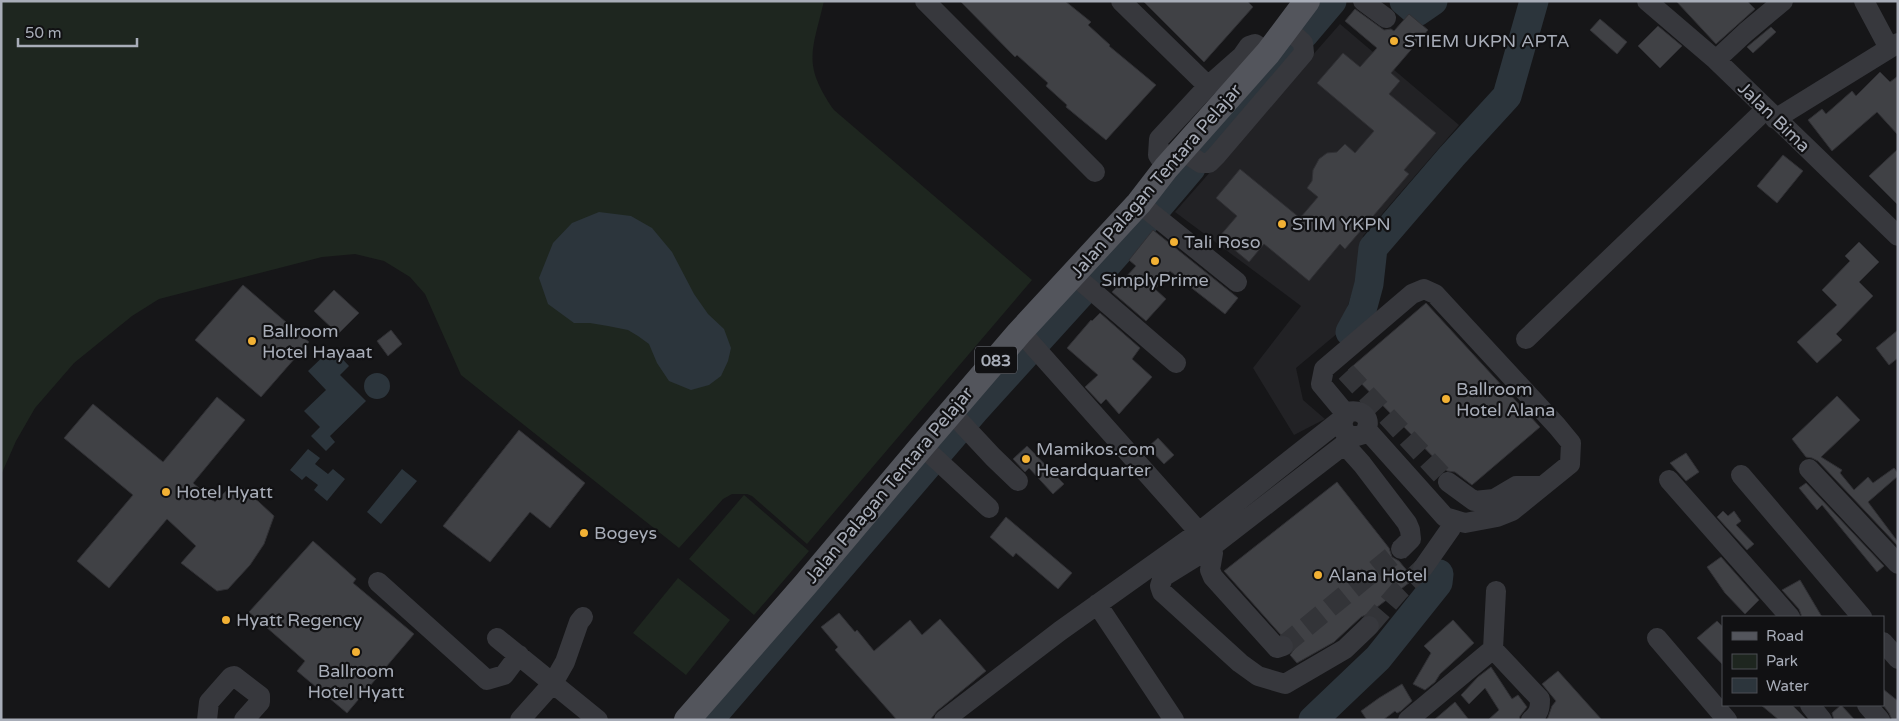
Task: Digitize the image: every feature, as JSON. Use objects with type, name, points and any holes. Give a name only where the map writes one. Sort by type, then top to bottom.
[{"type":"main road","name":"Jalan Palagan Tentara Pelajar","points":[[687,720],[924,448],[1027,341],[1074,276],[1268,53],[1307,1]]},
{"type":"street","points":[[925,1],[1095,172]]},
{"type":"street","points":[[1121,1],[1208,86]]},
{"type":"street","points":[[1363,1],[1386,18]]},
{"type":"street","name":"Jalan Bima","points":[[1647,1],[1716,60],[1898,236]]},
{"type":"street","points":[[1716,60],[1783,1]]},
{"type":"street","points":[[1526,339],[1770,114],[1893,46],[1864,1]]},
{"type":"street","points":[[1268,53],[1255,44],[1249,46],[1242,56],[1208,86],[1159,140],[1158,155],[1209,163],[1304,53],[1303,43],[1287,28]]},
{"type":"street","points":[[1139,203],[1237,282]]},
{"type":"street","points":[[1074,276],[1176,363]]},
{"type":"street","points":[[1345,415],[1321,384],[1324,369],[1412,294],[1424,289],[1435,294],[1557,426],[1570,443],[1570,464],[1540,492],[1516,520],[1500,529],[1460,527],[1434,520],[1356,437]]},
{"type":"street","points":[[1027,341],[1200,532],[1213,556],[1210,563],[1213,577],[1277,648],[1283,646]]},
{"type":"street","points":[[1345,415],[1337,390],[1337,374],[1342,370],[1346,372]]},
{"type":"street","points":[[944,720],[1097,604],[1200,532],[1345,415],[1356,411],[1365,415],[1368,425],[1356,437],[1210,548],[1163,577],[1160,586],[1162,592],[1240,663],[1258,676],[1285,684],[1345,649],[1370,626]]},
{"type":"street","points":[[955,416],[993,458],[1018,481]]},
{"type":"street","points":[[1356,437],[1362,464],[1407,522],[1411,539],[1401,549]]},
{"type":"street","points":[[924,448],[989,508]]},
{"type":"street","points":[[1809,469],[1898,564]]},
{"type":"street","points":[[1742,475],[1861,616]]},
{"type":"street","points":[[1669,480],[1789,616]]},
{"type":"street","points":[[1448,482],[1474,501],[1494,499],[1516,486],[1540,492]]},
{"type":"street","points":[[1423,568],[1460,527]]},
{"type":"street","points":[[378,582],[487,680],[504,675],[519,655]]},
{"type":"street","points":[[1496,590],[1493,648],[1540,699],[1538,714],[1531,720]]},
{"type":"street","points":[[1097,604],[1174,720]]},
{"type":"street","points":[[520,720],[553,682],[565,662],[579,622],[583,617]]},
{"type":"street","points":[[496,638],[598,720]]},
{"type":"street","points":[[1657,638],[1727,720]]},
{"type":"street","points":[[1884,643],[1898,659]]},
{"type":"street","points":[[1408,720],[1493,648]]},
{"type":"street","points":[[207,720],[209,702],[234,676],[260,696],[261,699],[244,720]]},
{"type":"street","points":[[1811,706],[1822,720]]},
{"type":"street","points":[[1868,706],[1880,720]]},
{"type":"shaded area","name":"STIM YKPN","points":[[1340,24],[1459,125],[1363,236],[1356,281],[1339,332],[1296,368],[1303,400],[1325,419],[1294,435],[1253,368],[1301,306],[1175,212]]},
{"type":"green space","points":[[1,1],[824,1],[812,57],[817,81],[834,110],[1032,280],[807,544],[752,496],[732,494],[723,499],[679,548],[461,375],[425,294],[410,277],[384,261],[355,254],[322,257],[159,299],[132,316],[74,363],[35,408],[16,441],[1,475]]},
{"type":"green space","points":[[744,495],[809,551],[754,615],[689,559]]},
{"type":"green space","points":[[678,578],[730,620],[686,675],[633,633]]},
{"type":"water","points":[[599,212],[631,216],[652,228],[672,252],[694,294],[708,314],[724,329],[731,348],[728,361],[721,376],[709,385],[691,390],[669,381],[657,363],[649,344],[638,336],[628,330],[590,323],[574,323],[548,304],[539,278],[553,243],[572,223]]},
{"type":"water","points":[[332,348],[349,366],[340,375],[366,401],[330,436],[335,442],[326,451],[311,436],[320,427],[304,411],[326,390],[308,371]]},
{"type":"water","points":[[377,373],[386,377],[390,386],[386,395],[377,399],[368,395],[364,386],[368,377]]},
{"type":"water","points":[[308,449],[320,458],[315,464],[328,474],[333,469],[345,479],[327,501],[314,490],[318,485],[306,476],[302,480],[290,470]]},
{"type":"water","points":[[402,469],[417,481],[381,524],[367,512]]},
{"type":"building","points":[[960,1],[1065,1],[1091,22],[1088,25],[1109,46],[1156,85],[1106,140],[1066,107],[1067,105],[1046,86],[1048,83],[1017,55],[1015,57]]},
{"type":"building","points":[[1143,1],[1247,1],[1253,7],[1204,62]]},
{"type":"building","points":[[1676,1],[1747,1],[1755,9],[1716,44]]},
{"type":"building","points":[[1355,9],[1384,30],[1391,29],[1394,31],[1409,14],[1428,30],[1391,73],[1400,81],[1389,94],[1436,133],[1404,170],[1409,174],[1345,249],[1340,244],[1309,281],[1264,244],[1249,262],[1219,237],[1237,216],[1216,198],[1240,169],[1300,218],[1318,197],[1307,188],[1312,181],[1313,170],[1319,159],[1327,153],[1337,152],[1345,144],[1355,153],[1374,131],[1317,83],[1343,53],[1360,67],[1377,48],[1345,21]]},
{"type":"building","points":[[1600,19],[1627,42],[1617,54],[1590,30]]},
{"type":"building","points":[[1658,26],[1682,46],[1660,68],[1638,46]]},
{"type":"building","points":[[1771,27],[1776,32],[1753,53],[1747,47]]},
{"type":"building","points":[[1880,72],[1890,82],[1898,76],[1898,135],[1877,112],[1832,151],[1808,120],[1822,109],[1826,114],[1852,91],[1856,96]]},
{"type":"building","points":[[1898,149],[1898,205],[1869,176]]},
{"type":"building","points":[[1783,155],[1803,171],[1777,203],[1757,186]]},
{"type":"building","points":[[1153,230],[1238,298],[1225,314],[1170,271],[1155,289],[1166,299],[1146,321],[1112,292],[1136,266],[1129,260]]},
{"type":"building","points":[[1859,242],[1879,262],[1859,282],[1873,296],[1836,334],[1842,340],[1817,363],[1797,342],[1837,305],[1822,290],[1850,261],[1845,256]]},
{"type":"building","name":"Ballroom Hotel Hayaat","points":[[243,285],[309,342],[261,397],[195,340]]},
{"type":"building","points":[[334,290],[359,313],[338,334],[314,311]]},
{"type":"building","name":"Ballroom Hotel Alana","points":[[1426,303],[1540,427],[1472,485],[1455,472],[1447,471],[1348,370]]},
{"type":"building","points":[[1100,313],[1140,348],[1132,359],[1152,377],[1119,414],[1106,399],[1101,404],[1085,387],[1098,375],[1067,348],[1091,320]]},
{"type":"building","points":[[391,330],[402,344],[388,356],[377,341]]},
{"type":"building","points":[[1898,330],[1898,358],[1889,365],[1876,348]]},
{"type":"building","points":[[1837,396],[1860,420],[1821,457],[1842,470],[1840,473],[1854,490],[1868,477],[1873,483],[1894,468],[1898,476],[1868,502],[1898,542],[1898,546],[1818,461],[1806,457],[1792,439]]},
{"type":"building","name":"Hotel Hyatt","points":[[217,397],[245,420],[193,483],[215,502],[229,488],[237,495],[245,489],[274,516],[264,544],[250,565],[228,589],[217,591],[181,563],[196,546],[167,519],[109,588],[77,561],[133,495],[64,438],[93,404],[163,462]]},
{"type":"building","points":[[519,430],[585,483],[550,528],[530,512],[490,562],[443,526]]},
{"type":"building","points":[[1158,438],[1174,455],[1164,464],[1148,447]]},
{"type":"building","points":[[1027,446],[1064,484],[1053,494],[1029,468],[1025,472],[1013,459]]},
{"type":"building","points":[[1686,453],[1699,472],[1686,481],[1670,463]]},
{"type":"building","name":"Alana Hotel","points":[[1337,482],[1389,548],[1392,557],[1399,561],[1414,579],[1368,614],[1361,617],[1334,642],[1297,663],[1290,655],[1295,648],[1291,637],[1281,635],[1224,571]]},
{"type":"building","points":[[1806,483],[1884,566],[1877,572],[1822,505],[1817,510],[1799,488]]},
{"type":"building","points":[[1723,511],[1728,516],[1734,511],[1741,521],[1736,525],[1754,544],[1747,550],[1717,517]]},
{"type":"building","points":[[1006,517],[1072,573],[1058,589],[1016,553],[1013,557],[990,537]]},
{"type":"building","points":[[313,541],[356,579],[353,583],[414,634],[347,713],[297,671],[305,661],[249,612]]},
{"type":"building","points":[[1721,557],[1759,600],[1745,614],[1725,593],[1707,567]]},
{"type":"building","points":[[1800,580],[1821,616],[1802,616],[1799,609],[1782,590]]},
{"type":"building","points":[[839,613],[855,632],[857,630],[874,651],[910,620],[922,635],[940,619],[986,671],[937,711],[930,720],[897,720],[835,650],[838,647],[821,627]]},
{"type":"building","points":[[1453,620],[1474,643],[1425,690],[1413,684],[1431,653],[1424,646]]},
{"type":"building","points":[[1717,621],[1722,626],[1722,664],[1697,638]]},
{"type":"building","points":[[1491,667],[1512,699],[1518,695],[1527,707],[1519,720],[1488,720],[1499,710],[1485,688],[1469,704],[1461,695],[1478,677]]},
{"type":"building","points":[[1558,671],[1602,720],[1547,720],[1556,701],[1542,684]]},
{"type":"building","points":[[1402,684],[1412,701],[1401,711],[1397,713],[1395,711],[1383,720],[1367,720],[1361,711]]},
{"type":"building","points":[[1884,690],[1898,701],[1898,720],[1892,720],[1884,706]]},
{"type":"building","points":[[1455,702],[1469,720],[1434,720]]},
{"type":"building","points":[[1762,706],[1793,706],[1807,720],[1779,720]]},
{"type":"building","points":[[1842,706],[1855,720],[1834,720],[1832,713]]},
{"type":"waterway","points":[[1304,34],[1332,1]]},
{"type":"waterway","points":[[1404,1],[1417,12],[1433,1]]},
{"type":"waterway","points":[[1350,332],[1362,310],[1369,284],[1373,248],[1452,156],[1507,96],[1534,1]]},
{"type":"waterway","points":[[1202,155],[1293,47]]},
{"type":"waterway","points":[[1157,208],[1191,168]]},
{"type":"waterway","points":[[1096,277],[1147,219]]},
{"type":"waterway","points":[[709,720],[974,411],[1082,292]]},
{"type":"waterway","points":[[1313,720],[1378,658],[1438,583],[1439,574]]},
{"type":"tunnel","points":[[1346,372],[1448,482]]},
{"type":"tunnel","points":[[1283,646],[1401,549]]},
{"type":"tunnel","points":[[1369,626],[1399,591],[1423,568]]},
{"type":"place","name":"STIEM UKPN APTA","points":[[1394,41]]},
{"type":"place","name":"STIM YKPN","points":[[1282,224]]},
{"type":"place","name":"Tali Roso","points":[[1174,242]]},
{"type":"place","name":"SimplyPrime","points":[[1155,261]]},
{"type":"place","name":"Ballroom Hotel Hayaat","points":[[252,341]]},
{"type":"place","name":"Ballroom Hotel Alana","points":[[1446,399]]},
{"type":"place","name":"Mamikos.com Heardquarter","points":[[1026,459]]},
{"type":"place","name":"Hotel Hyatt","points":[[166,492]]},
{"type":"place","name":"Bogeys","points":[[584,533]]},
{"type":"place","name":"Alana Hotel","points":[[1318,575]]},
{"type":"place","name":"Hyatt Regency","points":[[226,620]]},
{"type":"place","name":"Ballroom Hotel Hyatt","points":[[356,652]]}]
